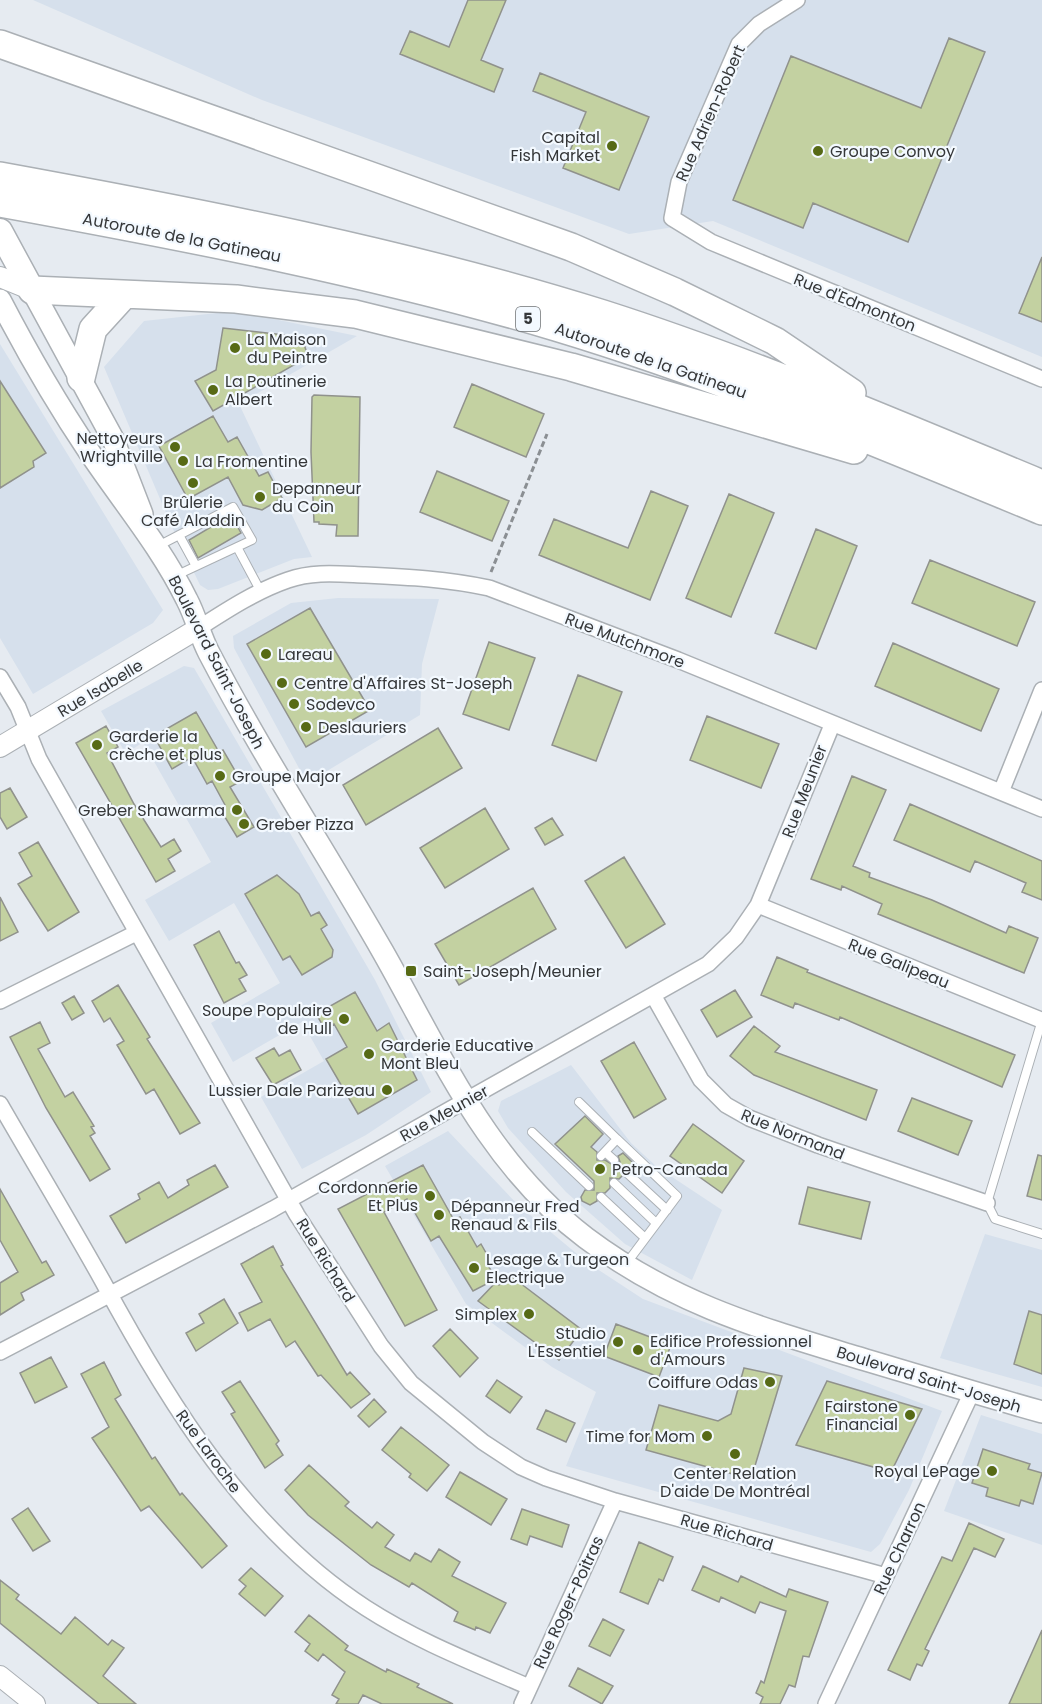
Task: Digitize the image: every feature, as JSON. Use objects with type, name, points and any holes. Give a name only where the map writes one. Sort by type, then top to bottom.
[{"type":"highway","points":[[0,44],[532,232],[598,258],[691,299],[775,341],[901,425]]},
{"type":"highway","name":"Autoroute de la Gatineau","points":[[0,176],[307,234],[507,286],[698,346],[901,425],[1042,484]]},
{"type":"highway","name":"Autoroute de la Gatineau","points":[[0,203],[321,265],[558,328],[741,389],[1042,511]]},
{"type":"highway","points":[[32,290],[277,303],[409,325],[591,372],[984,487]]},
{"type":"highway","points":[[81,378],[93,329],[124,295]]},
{"type":"main road","name":"Boulevard Saint-Joseph","points":[[0,231],[113,439],[155,545]]},
{"type":"main road","name":"Boulevard Saint-Joseph","points":[[0,300],[36,366],[83,443],[155,545],[188,602],[241,711],[380,948],[465,1100],[488,1136],[527,1184],[583,1236],[625,1266],[664,1289],[726,1317],[1042,1413]]},
{"type":"street","name":"Rue Adrien-Robert","points":[[672,218],[679,182],[739,44],[759,24],[797,0]]},
{"type":"street","name":"Rue d'Edmonton","points":[[672,218],[711,242],[1042,379]]},
{"type":"street","points":[[0,277],[32,290]]},
{"type":"street","points":[[0,290],[32,290]]},
{"type":"street","name":"Rue Mutchmore","points":[[199,628],[261,592],[289,580],[326,574],[442,579],[489,588],[678,660],[832,725],[1042,809]]},
{"type":"street","name":"Rue Isabelle","points":[[0,747],[199,628]]},
{"type":"street","name":"Rue Richard","points":[[0,676],[18,707],[45,770],[289,1200],[381,1346],[400,1371],[429,1401],[483,1442],[521,1467],[615,1501],[886,1576]]},
{"type":"street","points":[[1001,792],[1042,690]]},
{"type":"street","name":"Rue Meunier","points":[[0,1352],[289,1200],[708,964],[748,923],[758,905],[832,725]]},
{"type":"street","name":"Rue Galipeau","points":[[758,905],[1041,1020]]},
{"type":"street","points":[[0,1001],[136,933]]},
{"type":"street","name":"Rue Normand","points":[[653,995],[701,1080],[726,1105],[748,1118],[818,1145],[987,1203]]},
{"type":"street","name":"Rue Laroche","points":[[0,1104],[163,1386],[216,1464],[254,1510],[297,1553],[366,1608],[423,1640],[530,1687]]},
{"type":"street","name":"Rue Charron","points":[[826,1704],[972,1392]]},
{"type":"street","name":"Rue Roger-Poitras","points":[[522,1704],[615,1501]]},
{"type":"street","points":[[2,1683],[35,1704]]},
{"type":"lane","points":[[155,545],[197,530],[218,519],[233,507],[252,540],[210,556],[196,566],[173,576]]},
{"type":"lane","points":[[179,535],[196,566]]},
{"type":"lane","points":[[229,540],[261,592]]},
{"type":"lane","points":[[1041,1020],[1039,1041],[987,1203],[995,1219],[1042,1234]]},
{"type":"lane","points":[[579,1102],[677,1196],[625,1266]]},
{"type":"lane","points":[[532,1132],[583,1175],[589,1186]]},
{"type":"lane","points":[[614,1160],[603,1154],[617,1139]]},
{"type":"lane","points":[[626,1172],[667,1210]]},
{"type":"lane","points":[[614,1183],[656,1223]]},
{"type":"lane","points":[[601,1197],[645,1238]]},
{"type":"path","points":[[492,572],[547,434]]},
{"type":"shaded area","points":[[33,0],[1042,0],[1042,357],[713,221],[629,234],[262,100]]},
{"type":"shaded area","points":[[235,311],[357,336],[239,404],[312,557],[294,559],[218,589],[208,590],[200,585],[172,527],[104,367],[144,321]]},
{"type":"shaded area","points":[[0,344],[163,610],[153,623],[33,694],[0,638]]},
{"type":"shaded area","points":[[338,598],[439,599],[422,664],[420,715],[307,783],[234,648],[233,636],[291,603]]},
{"type":"shaded area","points":[[184,666],[194,668],[283,821],[375,980],[431,1092],[366,1135],[302,1169],[261,1097],[324,1061],[302,1022],[233,1062],[211,1023],[280,983],[234,903],[169,941],[145,900],[211,862],[143,742],[126,754],[101,711]]},
{"type":"shaded area","points":[[571,1065],[631,1143],[657,1167],[722,1210],[692,1280],[625,1244],[566,1192],[508,1128],[498,1111],[501,1101]]},
{"type":"shaded area","points":[[448,1131],[518,1205],[588,1263],[643,1299],[942,1411],[909,1490],[880,1544],[871,1552],[566,1466],[596,1392],[552,1367],[466,1304],[385,1166]]},
{"type":"shaded area","points":[[985,1234],[1042,1250],[1042,1387],[940,1358]]},
{"type":"shaded area","points":[[981,1415],[1042,1434],[1042,1545],[944,1511]]},
{"type":"building","points":[[468,0],[506,0],[481,60],[503,69],[494,92],[400,54],[410,31],[449,47]]},
{"type":"building","points":[[949,38],[985,52],[908,242],[813,203],[803,228],[733,200],[791,56],[921,108]]},
{"type":"building","points":[[540,73],[649,117],[619,190],[563,168],[586,112],[533,91]]},
{"type":"building","points":[[1042,257],[1042,322],[1019,313]]},
{"type":"building","points":[[223,328],[302,337],[308,357],[213,411],[195,381],[216,370]]},
{"type":"building","points":[[0,381],[46,453],[33,461],[34,467],[0,488]]},
{"type":"building","points":[[472,384],[544,414],[526,457],[454,427]]},
{"type":"building","points":[[314,395],[360,397],[358,536],[336,536],[337,525],[314,522],[311,452],[312,397]]},
{"type":"building","points":[[213,416],[228,442],[237,437],[259,476],[268,472],[282,498],[262,510],[243,505],[228,477],[188,499],[159,446]]},
{"type":"building","points":[[437,471],[509,501],[492,541],[420,512]]},
{"type":"building","points":[[651,491],[688,506],[650,600],[539,555],[554,519],[628,548]]},
{"type":"building","points":[[729,494],[774,513],[731,617],[686,598]]},
{"type":"building","points":[[231,515],[241,533],[198,558],[189,540]]},
{"type":"building","points":[[816,529],[857,546],[816,649],[775,633]]},
{"type":"building","points":[[930,560],[1035,602],[1017,646],[912,603]]},
{"type":"building","points":[[310,608],[370,710],[306,747],[247,644]]},
{"type":"building","points":[[489,642],[535,658],[509,730],[463,714]]},
{"type":"building","points":[[893,643],[999,689],[981,731],[875,686]]},
{"type":"building","points":[[578,675],[622,692],[596,761],[552,745]]},
{"type":"building","points":[[196,712],[219,752],[223,750],[241,781],[230,787],[254,827],[237,837],[220,809],[225,805],[212,781],[207,784],[192,757],[172,769],[154,736]]},
{"type":"building","points":[[707,716],[779,744],[761,788],[690,760]]},
{"type":"building","points":[[106,726],[118,747],[107,753],[134,804],[161,847],[174,839],[181,851],[168,859],[175,871],[156,882],[76,743]]},
{"type":"building","points":[[438,728],[462,768],[366,825],[343,785]]},
{"type":"building","points":[[852,776],[886,790],[853,866],[870,873],[869,877],[932,900],[1006,933],[1009,926],[1038,938],[1024,973],[878,914],[882,904],[842,886],[841,890],[811,879]]},
{"type":"building","points":[[10,788],[27,817],[7,829],[0,817],[0,793]]},
{"type":"building","points":[[910,804],[1042,861],[1042,900],[1022,892],[1026,883],[975,861],[970,872],[894,840]]},
{"type":"building","points":[[485,808],[509,849],[445,888],[420,848]]},
{"type":"building","points":[[552,818],[563,835],[545,845],[535,828]]},
{"type":"building","points":[[38,842],[79,912],[48,931],[18,884],[32,876],[19,853]]},
{"type":"building","points":[[624,857],[665,924],[626,948],[585,881]]},
{"type":"building","points":[[277,875],[299,894],[311,916],[319,912],[327,925],[321,929],[333,950],[332,957],[302,975],[290,956],[283,960],[245,894]]},
{"type":"building","points":[[533,888],[556,929],[459,985],[435,944]]},
{"type":"building","points":[[0,897],[18,932],[0,941]]},
{"type":"building","points":[[219,931],[236,963],[239,962],[247,975],[239,979],[246,991],[224,1003],[194,945]]},
{"type":"building","points":[[777,957],[808,970],[807,972],[1015,1055],[1002,1087],[840,1017],[839,1020],[795,1003],[793,1008],[761,995]]},
{"type":"building","points":[[118,985],[150,1037],[147,1039],[200,1123],[180,1134],[154,1089],[146,1094],[117,1045],[124,1041],[110,1018],[104,1022],[92,1001]]},
{"type":"building","points":[[735,990],[752,1017],[717,1037],[701,1010]]},
{"type":"building","points":[[355,992],[377,1031],[389,1023],[417,1080],[358,1114],[326,1059],[347,1047],[334,1024],[325,1029],[316,1014]]},
{"type":"building","points":[[74,996],[84,1013],[72,1020],[62,1003]]},
{"type":"building","points":[[40,1022],[50,1043],[38,1049],[65,1097],[73,1092],[94,1126],[91,1127],[95,1133],[90,1136],[110,1169],[90,1181],[46,1108],[10,1037]]},
{"type":"building","points":[[754,1026],[780,1046],[775,1052],[877,1090],[866,1120],[754,1075],[730,1056]]},
{"type":"building","points":[[634,1042],[666,1099],[634,1118],[601,1061]]},
{"type":"building","points":[[274,1048],[279,1056],[290,1050],[301,1070],[273,1085],[256,1058]]},
{"type":"building","points":[[912,1098],[972,1121],[958,1155],[898,1131]]},
{"type":"building","points":[[585,1116],[603,1134],[591,1147],[597,1152],[597,1160],[605,1160],[615,1166],[620,1162],[618,1156],[623,1153],[632,1162],[630,1168],[621,1168],[622,1176],[619,1179],[610,1178],[610,1188],[605,1193],[597,1193],[597,1201],[590,1205],[582,1201],[581,1197],[585,1190],[594,1190],[594,1181],[555,1144]]},
{"type":"building","points":[[693,1124],[744,1161],[722,1193],[670,1156]]},
{"type":"building","points":[[1038,1155],[1042,1156],[1042,1200],[1027,1196]]},
{"type":"building","points":[[215,1165],[228,1187],[126,1243],[110,1216],[140,1199],[138,1194],[159,1182],[168,1198],[189,1185],[187,1180]]},
{"type":"building","points":[[423,1165],[454,1220],[460,1217],[477,1247],[481,1244],[490,1260],[486,1262],[496,1279],[473,1291],[439,1236],[431,1241],[407,1199],[384,1212],[437,1310],[405,1326],[338,1209]]},
{"type":"building","points":[[808,1187],[870,1202],[861,1239],[799,1224]]},
{"type":"building","points":[[0,1189],[42,1263],[46,1261],[54,1275],[21,1293],[24,1300],[0,1315],[0,1283],[18,1272],[0,1240]]},
{"type":"building","points":[[273,1246],[283,1265],[281,1266],[347,1375],[350,1372],[370,1394],[351,1408],[321,1375],[318,1376],[295,1341],[286,1347],[270,1319],[248,1331],[239,1313],[262,1302],[241,1264]]},
{"type":"building","name":"Simplex","points":[[512,1277],[582,1330],[559,1360],[478,1301],[497,1281],[499,1285]]},
{"type":"building","points":[[224,1299],[238,1323],[196,1351],[186,1333],[204,1323],[199,1314]]},
{"type":"building","points":[[1029,1311],[1042,1315],[1042,1374],[1014,1364]]},
{"type":"building","name":"Edifice Professionnel d'Amours","points":[[616,1324],[671,1345],[659,1377],[604,1356]]},
{"type":"building","points":[[450,1329],[478,1358],[460,1377],[433,1346]]},
{"type":"building","points":[[51,1357],[67,1387],[35,1403],[20,1373]]},
{"type":"building","points":[[104,1362],[121,1395],[115,1399],[152,1459],[155,1457],[180,1495],[182,1493],[227,1546],[202,1568],[149,1506],[141,1511],[92,1438],[109,1427],[81,1374]]},
{"type":"building","name":"Time for Mom","points":[[744,1368],[782,1376],[751,1479],[646,1450],[659,1405],[718,1421],[731,1414]]},
{"type":"building","points":[[497,1380],[522,1397],[510,1413],[486,1396]]},
{"type":"building","points":[[240,1381],[279,1441],[276,1444],[283,1455],[265,1468],[231,1414],[235,1412],[222,1392]]},
{"type":"building","points":[[827,1381],[922,1409],[891,1472],[796,1445]]},
{"type":"building","points":[[374,1399],[386,1412],[369,1427],[358,1416]]},
{"type":"building","points":[[546,1410],[575,1423],[566,1442],[537,1429]]},
{"type":"building","points":[[401,1427],[449,1465],[427,1491],[382,1450]]},
{"type":"building","points":[[983,1449],[1030,1464],[1028,1469],[1042,1473],[1033,1504],[1021,1500],[1019,1506],[986,1496],[988,1488],[972,1483]]},
{"type":"building","points":[[309,1465],[349,1502],[345,1506],[372,1528],[377,1522],[394,1535],[385,1547],[410,1561],[415,1553],[431,1562],[439,1549],[460,1562],[452,1576],[506,1603],[490,1633],[476,1627],[475,1630],[454,1621],[458,1612],[412,1583],[409,1587],[371,1565],[308,1515],[285,1490]]},
{"type":"building","points":[[460,1472],[507,1499],[491,1525],[446,1497]]},
{"type":"building","points":[[28,1508],[50,1541],[33,1551],[12,1519]]},
{"type":"building","points":[[522,1509],[569,1525],[562,1547],[530,1536],[527,1545],[511,1539]]},
{"type":"building","points":[[969,1523],[1004,1539],[995,1557],[974,1548],[925,1649],[929,1651],[922,1666],[917,1664],[910,1680],[888,1670],[942,1557],[952,1561]]},
{"type":"building","points":[[639,1542],[673,1557],[663,1581],[659,1579],[648,1604],[620,1592]]},
{"type":"building","points":[[703,1566],[738,1582],[741,1576],[786,1597],[789,1589],[828,1602],[809,1657],[803,1656],[795,1687],[789,1685],[780,1704],[760,1704],[763,1697],[756,1693],[761,1681],[764,1683],[786,1611],[760,1602],[755,1613],[721,1597],[719,1602],[692,1590]]},
{"type":"building","points":[[251,1568],[283,1596],[265,1616],[239,1594],[246,1586],[239,1580]]},
{"type":"building","points":[[0,1580],[19,1595],[16,1599],[61,1634],[75,1617],[108,1645],[112,1640],[124,1648],[103,1676],[136,1704],[99,1704],[0,1623]]},
{"type":"building","points":[[309,1615],[348,1646],[345,1650],[386,1672],[387,1669],[419,1684],[417,1687],[453,1704],[382,1704],[363,1695],[358,1704],[336,1704],[339,1699],[332,1695],[345,1672],[323,1654],[318,1661],[305,1651],[310,1644],[295,1632]]},
{"type":"building","points":[[603,1619],[624,1630],[610,1656],[589,1646]]},
{"type":"building","points":[[1042,1630],[1042,1704],[1009,1704]]},
{"type":"building","points":[[578,1668],[613,1686],[602,1704],[569,1686]]},
{"type":"place","name":"Capital Fish Market","points":[[612,146]]},
{"type":"place","name":"Groupe Convoy","points":[[818,151]]},
{"type":"place","name":"La Maison du Peintre","points":[[235,348]]},
{"type":"place","name":"La Poutinerie Albert","points":[[213,390]]},
{"type":"place","name":"Nettoyeurs Wrightville","points":[[175,447]]},
{"type":"place","name":"La Fromentine","points":[[183,461]]},
{"type":"place","name":"Brûlerie Café Aladdin","points":[[193,483]]},
{"type":"place","name":"Depanneur du Coin","points":[[260,497]]},
{"type":"place","name":"Lareau","points":[[266,654]]},
{"type":"place","name":"Centre d'Affaires St-Joseph","points":[[282,683]]},
{"type":"place","name":"Sodevco","points":[[294,704]]},
{"type":"place","name":"Deslauriers","points":[[306,727]]},
{"type":"place","name":"Garderie la crèche et plus","points":[[97,745]]},
{"type":"place","name":"Groupe Major","points":[[220,776]]},
{"type":"place","name":"Greber Shawarma","points":[[237,810]]},
{"type":"place","name":"Greber Pizza","points":[[244,824]]},
{"type":"place","name":"Saint-Joseph/Meunier","points":[[411,971]]},
{"type":"place","name":"Soupe Populaire de Hull","points":[[344,1019]]},
{"type":"place","name":"Garderie Educative Mont Bleu","points":[[369,1054]]},
{"type":"place","name":"Lussier Dale Parizeau","points":[[387,1090]]},
{"type":"place","name":"Petro-Canada","points":[[600,1169]]},
{"type":"place","name":"Cordonnerie Et Plus","points":[[430,1196]]},
{"type":"place","name":"Dépanneur Fred Renaud & Fils","points":[[439,1215]]},
{"type":"place","name":"Lesage & Turgeon Electrique","points":[[474,1268]]},
{"type":"place","name":"Simplex","points":[[529,1314]]},
{"type":"place","name":"Studio L'Essentiel","points":[[618,1342]]},
{"type":"place","name":"Edifice Professionnel d'Amours","points":[[638,1350]]},
{"type":"place","name":"Coiffure Odas","points":[[770,1382]]},
{"type":"place","name":"Fairstone Financial","points":[[910,1415]]},
{"type":"place","name":"Time for Mom","points":[[707,1436]]},
{"type":"place","name":"Center Relation D'aide De Montréal","points":[[735,1454]]},
{"type":"place","name":"Royal LePage","points":[[992,1471]]}]
